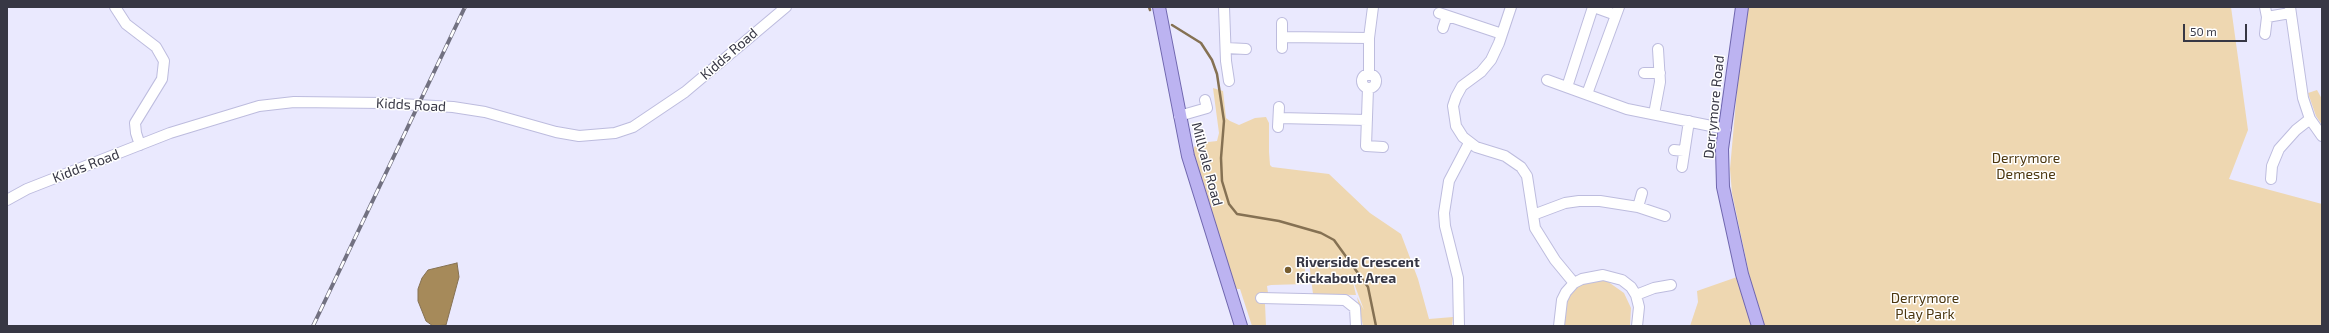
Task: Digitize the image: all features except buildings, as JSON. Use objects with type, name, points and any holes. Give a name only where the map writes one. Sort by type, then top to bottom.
[{"type":"main road","name":"Millvale Road","points":[[1159,7],[1179,116],[1204,212],[1241,326]]},
{"type":"main road","name":"Derrymore Road","points":[[1742,7],[1722,149],[1723,187],[1742,274],[1758,326]]},
{"type":"street","points":[[115,7],[126,24],[156,47],[164,61],[162,79],[135,123],[136,133],[140,145]]},
{"type":"street","name":"Kidds Road","points":[[7,200],[27,189],[170,133],[259,106],[294,102],[383,103],[453,107],[485,112],[556,132],[579,136],[615,133],[633,127],[685,92],[786,7]]},
{"type":"street","points":[[1224,7],[1229,81]]},
{"type":"street","points":[[1373,7],[1369,38],[1370,74],[1364,77],[1362,82],[1368,88],[1366,146],[1384,147]]},
{"type":"street","points":[[1510,7],[1502,34],[1491,60],[1481,72],[1462,86],[1453,106],[1456,126],[1469,143],[1476,147],[1505,156],[1521,166],[1527,176],[1535,228],[1540,239],[1574,283]]},
{"type":"street","points":[[1567,87],[1593,7],[1618,11],[1587,94]]},
{"type":"street","points":[[2265,7],[2267,18],[2265,34]]},
{"type":"street","points":[[2267,18],[2290,10],[2300,87],[2310,119],[2322,136]]},
{"type":"street","points":[[1443,28],[1443,14],[1502,34]]},
{"type":"street","points":[[1282,23],[1282,48]]},
{"type":"street","points":[[1282,37],[1369,38]]},
{"type":"street","points":[[1226,48],[1246,49]]},
{"type":"street","points":[[1654,114],[1660,82],[1658,49]]},
{"type":"street","points":[[1644,73],[1660,73]]},
{"type":"street","points":[[1547,80],[1627,109],[1726,129]]},
{"type":"street","points":[[1179,116],[1207,108],[1205,100]]},
{"type":"street","points":[[1279,118],[1367,120]]},
{"type":"street","points":[[2271,179],[2272,166],[2279,149],[2296,130],[2310,119]]},
{"type":"street","points":[[1682,166],[1679,151],[1689,121]]},
{"type":"street","points":[[1460,326],[1458,278],[1445,226],[1444,213],[1449,181],[1469,143]]},
{"type":"street","points":[[1638,207],[1642,193]]},
{"type":"street","points":[[1533,215],[1565,203],[1600,201],[1638,207],[1665,216]]},
{"type":"street","points":[[1559,326],[1562,300],[1566,292],[1574,283],[1593,275],[1613,276],[1626,284],[1636,296],[1638,307],[1637,326]]},
{"type":"street","points":[[1636,296],[1654,288],[1671,285]]},
{"type":"street","points":[[1261,298],[1345,300],[1355,308],[1356,326]]},
{"type":"green space","name":"Derrymore Demesne","points":[[1748,7],[2231,7],[2248,130],[2229,179],[2322,204],[2322,326],[1764,326],[1754,297],[1732,193],[1730,169],[1737,90]]},
{"type":"green space","points":[[1213,88],[1223,91],[1226,118],[1230,121],[1239,125],[1255,118],[1266,117],[1269,123],[1269,152],[1270,165],[1272,167],[1329,174],[1370,213],[1401,234],[1418,279],[1429,319],[1453,317],[1452,326],[1363,326],[1357,297],[1364,310],[1352,278],[1356,295],[1313,294],[1309,262],[1294,262],[1305,263],[1305,284],[1267,286],[1268,293],[1258,294],[1259,303],[1265,304],[1266,326],[1252,326],[1240,289],[1237,289],[1233,283],[1197,176],[1193,152],[1194,147],[1200,143],[1217,141],[1219,133]]},
{"type":"green space","points":[[2317,90],[2322,99],[2322,125],[2316,116],[2308,93]]},
{"type":"green space","points":[[1737,277],[1755,326],[1690,326],[1698,302],[1697,291]]},
{"type":"green space","points":[[1593,279],[1607,281],[1624,293],[1631,308],[1630,326],[1563,326],[1564,306],[1573,290],[1581,284]]},
{"type":"shaded area","points":[[457,263],[459,277],[446,325],[433,326],[426,321],[418,301],[418,289],[422,278],[428,270]]},
{"type":"waterway","points":[[1172,25],[1201,43],[1212,60],[1217,74],[1224,121],[1221,158],[1222,181],[1229,204],[1237,214],[1279,221],[1321,233],[1334,240],[1368,287],[1376,326]]},
{"type":"railway","points":[[313,326],[465,7]]},
{"type":"place","name":"Riverside Crescent Kickabout Area","points":[[1288,270]]},
{"type":"park label","name":"Derrymore Play Park","points":[[1925,306]]}]
